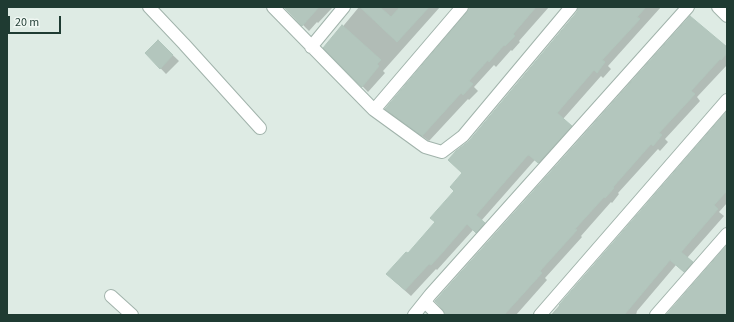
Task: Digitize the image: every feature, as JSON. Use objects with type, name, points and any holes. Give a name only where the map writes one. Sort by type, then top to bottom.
[{"type":"street","points":[[149,7],[260,128]]},
{"type":"street","points":[[273,7],[374,110],[425,147],[442,152],[463,136],[571,7]]},
{"type":"street","points":[[311,46],[344,7]]},
{"type":"street","points":[[374,110],[462,7]]},
{"type":"street","points":[[414,315],[430,295],[688,7]]},
{"type":"street","points":[[718,7],[727,16]]},
{"type":"street","points":[[540,315],[727,100]]},
{"type":"street","points":[[656,315],[727,234]]},
{"type":"street","points":[[111,296],[132,315]]},
{"type":"street","points":[[426,301],[428,306],[438,315]]},
{"type":"building","points":[[284,7],[319,7],[302,26]]},
{"type":"building","points":[[360,7],[380,7],[391,17],[400,7],[429,7],[397,42]]},
{"type":"building","points":[[471,7],[536,7],[513,34],[515,36],[505,46],[504,45],[489,62],[488,60],[469,81],[473,84],[463,95],[461,93],[422,136],[385,109]]},
{"type":"building","points":[[578,7],[646,7],[637,17],[640,19],[602,60],[605,62],[597,73],[594,70],[557,113],[572,126],[538,163],[529,155],[527,156],[476,215],[485,223],[476,233],[467,224],[431,265],[429,264],[405,290],[386,274],[406,252],[408,253],[435,222],[430,218],[454,191],[450,187],[462,173],[448,160],[456,151],[469,141],[577,12]]},
{"type":"building","points":[[690,16],[727,47],[727,53],[691,91],[695,94],[659,133],[662,135],[653,146],[651,144],[613,187],[614,188],[575,229],[577,230],[540,271],[542,273],[504,315],[446,315],[435,301]]},
{"type":"building","points":[[342,25],[381,60],[377,64],[379,66],[362,87],[323,48]]},
{"type":"building","points":[[158,40],[173,55],[160,69],[145,53]]},
{"type":"building","points":[[727,111],[727,191],[714,205],[718,209],[681,252],[693,262],[684,272],[670,260],[624,315],[552,315],[560,306],[559,305]]},
{"type":"building","points":[[727,245],[727,315],[666,315]]}]
